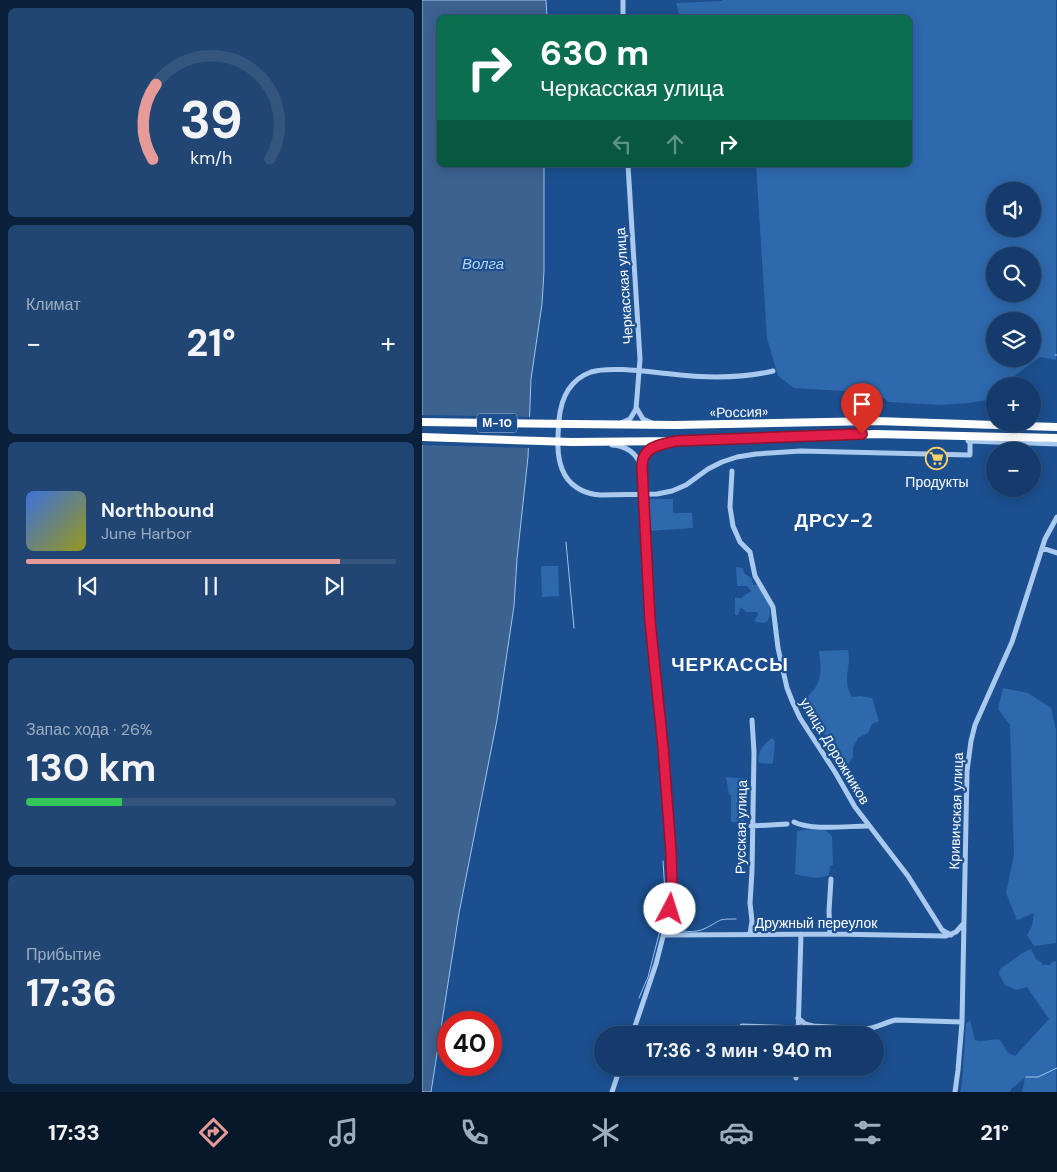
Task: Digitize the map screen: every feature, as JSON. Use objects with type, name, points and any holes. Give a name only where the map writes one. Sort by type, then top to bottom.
[{"type":"highway","name":"«Россия»","points":[[422,422],[675,425],[876,421],[1056,427]]},
{"type":"highway","name":"М-10","points":[[422,437],[572,442],[676,441],[875,434],[1056,438]]},
{"type":"street","points":[[623,0],[623,15]]},
{"type":"street","name":"Черкасская улица","points":[[628,167],[639,371],[637,406]]},
{"type":"street","points":[[773,371],[756,375],[721,378],[639,371],[602,370],[591,372],[569,387],[562,402],[558,443],[559,458],[563,472],[579,490],[597,495],[662,493],[677,489],[691,482],[712,466],[737,457],[801,451],[970,455],[970,442]]},
{"type":"street","points":[[586,425],[625,422],[634,414],[637,406]]},
{"type":"street","points":[[637,406],[640,414],[646,421],[675,425]]},
{"type":"street","points":[[958,436],[970,442],[1056,444]]},
{"type":"street","points":[[635,1026],[656,964],[671,899],[671,852],[663,747],[650,621],[642,469],[643,458],[649,449],[676,441]]},
{"type":"street","points":[[584,442],[627,448],[637,457],[642,469]]},
{"type":"street","name":"улица Дорожников","points":[[732,471],[730,507],[733,526],[740,542],[750,552],[755,576],[773,606],[778,648],[787,688],[800,718],[835,772],[854,807],[908,876],[942,930],[951,935]]},
{"type":"street","name":"Кривичская улица","points":[[955,1092],[962,1022],[967,771],[971,741],[977,720],[1012,642],[1042,548],[1056,517]]},
{"type":"street","points":[[1042,548],[1056,553]]},
{"type":"street","name":"Русская улица","points":[[750,934],[752,921],[750,903],[754,752],[752,720]]},
{"type":"street","points":[[794,822],[801,825],[868,826]]},
{"type":"street","points":[[751,826],[787,824]]},
{"type":"street","points":[[830,934],[831,880]]},
{"type":"street","points":[[951,935],[958,931],[964,923]]},
{"type":"street","name":"Дружный переулок","points":[[664,934],[951,935]]},
{"type":"street","points":[[798,1026],[801,934]]},
{"type":"street","points":[[798,1018],[805,1024],[813,1026],[864,1029],[870,1029],[896,1020],[962,1022]]},
{"type":"street","points":[[612,1092],[617,1076]]},
{"type":"shaded area","points":[[722,0],[1056,0],[1056,360],[1041,357],[1041,312],[986,312],[986,367],[1027,367],[1013,377],[986,377],[986,400],[940,405],[889,402],[876,393],[794,388],[778,376],[767,338],[756,167],[912,167],[912,15],[679,15],[676,3]]},
{"type":"shaded area","points":[[673,499],[673,513],[692,513],[693,528],[648,531],[647,500]]},
{"type":"shaded area","points":[[541,566],[558,566],[559,596],[542,597]]},
{"type":"shaded area","points":[[736,567],[743,568],[744,573],[752,579],[753,585],[758,585],[766,599],[770,608],[767,622],[754,621],[758,615],[757,612],[746,612],[741,607],[738,615],[735,615],[735,598],[741,598],[751,591],[747,586],[737,585]]},
{"type":"shaded area","points":[[848,650],[847,684],[849,691],[852,697],[872,698],[879,721],[872,724],[868,733],[858,738],[853,748],[853,757],[847,766],[841,766],[830,743],[803,701],[814,690],[819,679],[819,651]]},
{"type":"shaded area","points":[[1003,688],[1028,693],[1051,708],[1056,730],[1056,943],[1034,946],[1027,935],[1032,926],[1034,913],[1017,920],[1006,893],[1014,855],[1010,725],[998,709]]},
{"type":"shaded area","points":[[772,738],[775,741],[773,763],[759,763],[760,752]]},
{"type":"shaded area","points":[[726,777],[749,779],[747,796],[745,797],[744,822],[731,822],[731,795],[729,795]]},
{"type":"shaded area","points":[[825,830],[832,836],[833,865],[830,866],[829,875],[825,877],[812,878],[795,874],[797,831]]},
{"type":"shaded area","points":[[1031,949],[1036,959],[1042,965],[1050,965],[1056,961],[1056,1092],[1022,1092],[1025,1078],[1012,1088],[1010,1092],[960,1092],[966,1024],[970,1020],[975,1040],[1000,1040],[1008,1053],[1015,1056],[1049,1019],[1027,987],[1016,990],[1005,985],[999,974],[1000,969]]},
{"type":"water","name":"Волга","points":[[422,0],[546,0],[547,15],[437,15],[437,167],[544,167],[544,271],[542,304],[531,379],[528,457],[514,606],[497,720],[459,913],[444,1011],[437,1011],[437,1054],[431,1092],[422,1092]]},
{"type":"pier","points":[[422,415],[532,417],[531,448],[422,445]]},
{"type":"waterway","points":[[566,542],[574,628]]},
{"type":"waterway","points":[[639,998],[648,977],[666,907],[663,861]]},
{"type":"waterway","points":[[669,929],[697,931],[722,920],[736,919]]},
{"type":"waterway","points":[[1026,1077],[1038,1077],[1057,1068]]},
{"type":"place","name":"Продукты","points":[[937,459]]},
{"type":"district","name":"ДРСУ-2","points":[[834,520]]},
{"type":"district","name":"ЧЕРКАССЫ","points":[[730,664]]},
{"type":"route","points":[[670,909],[672,888],[671,852],[663,747],[650,621],[643,458],[652,447],[676,441],[862,434]]}]
